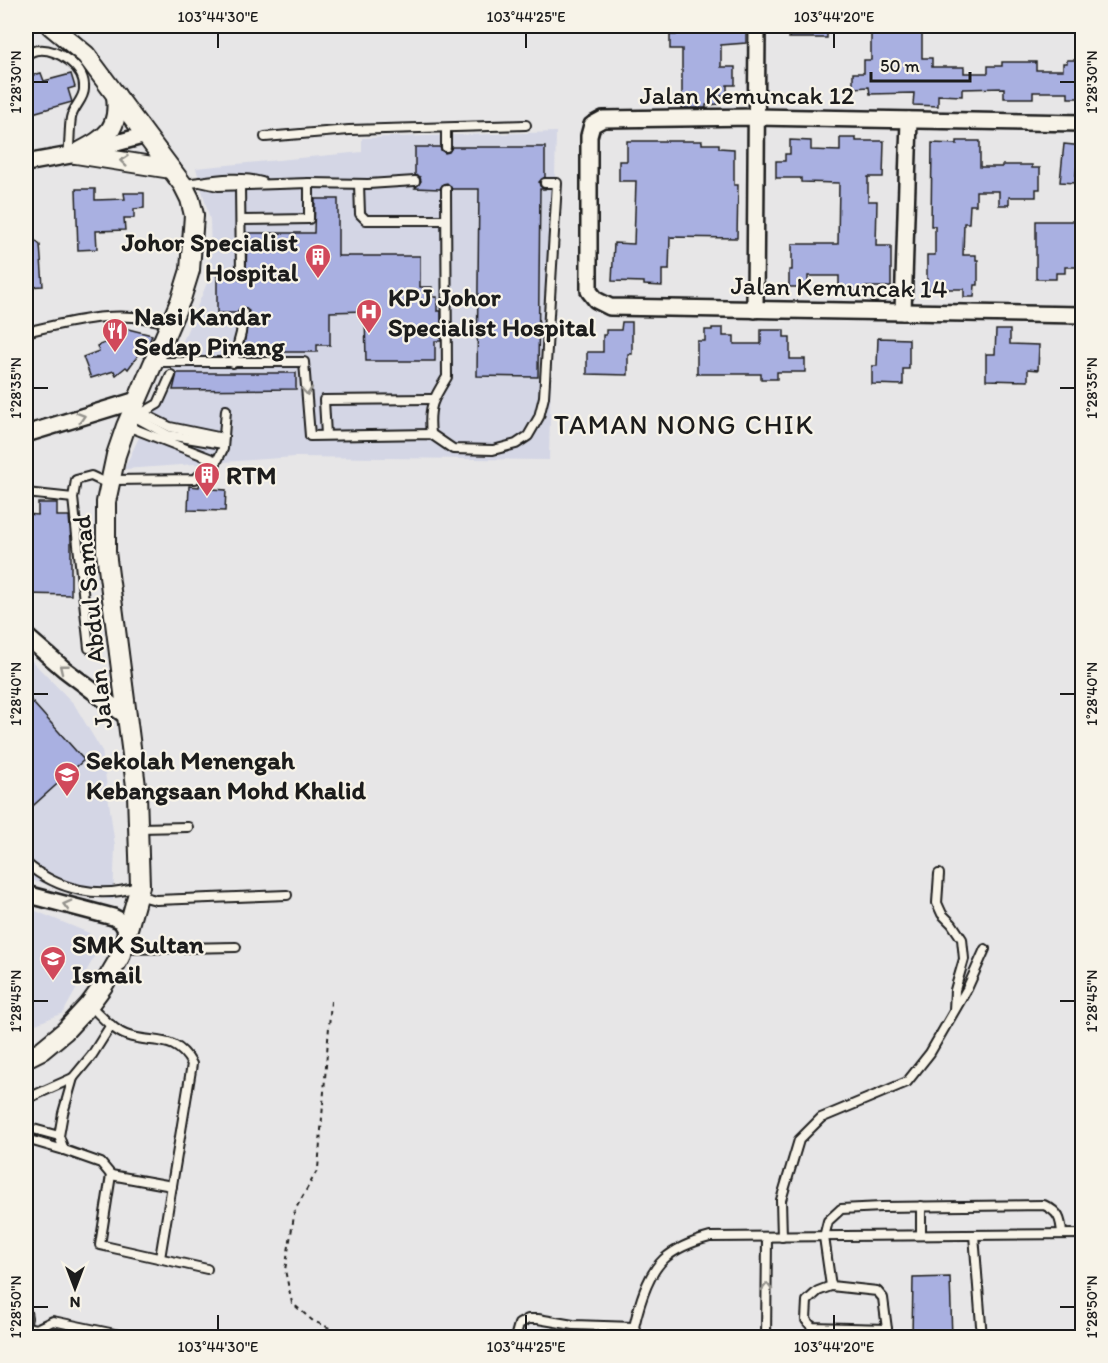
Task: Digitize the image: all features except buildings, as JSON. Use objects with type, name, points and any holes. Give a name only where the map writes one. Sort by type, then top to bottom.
[{"type":"street","name":"Jalan Abdul Samad","points":[[26,1058],[42,1050],[57,1038],[89,1005],[120,957],[138,891],[137,794],[106,552],[106,502],[116,455],[190,270],[194,215],[190,200],[192,183],[171,170],[86,55],[51,26]]},
{"type":"street","points":[[755,310],[757,26]]},
{"type":"street","points":[[72,155],[97,142],[116,122],[118,110],[116,95]]},
{"type":"street","name":"Jalan Kemuncak 12","points":[[596,300],[589,291],[590,136],[592,125],[603,119],[756,117],[1083,123]]},
{"type":"street","points":[[903,312],[909,120]]},
{"type":"street","points":[[26,163],[72,155],[146,135]]},
{"type":"street","points":[[72,155],[171,170]]},
{"type":"street","name":"Jalan Kemuncak 14","points":[[596,300],[610,308],[1083,315]]},
{"type":"street","points":[[26,434],[134,413]]},
{"type":"street","points":[[26,636],[64,669],[126,716]]},
{"type":"street","points":[[26,894],[113,917],[121,921],[125,941]]},
{"type":"lane","points":[[26,55],[38,50],[51,51],[69,60],[80,72],[85,86],[83,96],[76,104],[71,118],[72,155]]},
{"type":"lane","points":[[265,137],[349,130],[526,125]]},
{"type":"lane","points":[[446,128],[446,147]]},
{"type":"lane","points":[[192,183],[217,179],[250,179],[267,183]]},
{"type":"lane","points":[[192,183],[240,186],[267,183],[359,184],[415,181]]},
{"type":"lane","points":[[241,220],[309,219],[309,183]]},
{"type":"lane","points":[[154,362],[304,362],[310,436],[431,434],[457,450],[493,450],[516,444],[528,436],[539,417],[543,398],[557,183],[545,183]]},
{"type":"lane","points":[[359,184],[360,214],[366,220],[446,220]]},
{"type":"lane","points":[[240,186],[241,274]]},
{"type":"lane","points":[[431,434],[429,416],[432,399],[447,377],[446,189]]},
{"type":"lane","points":[[233,363],[241,333],[243,313]]},
{"type":"lane","points":[[26,332],[95,317],[132,316],[170,324]]},
{"type":"lane","points":[[134,413],[158,404],[171,375]]},
{"type":"lane","points":[[326,435],[324,400],[432,399]]},
{"type":"lane","points":[[89,648],[73,498],[76,480],[91,476],[110,483],[195,479],[218,461],[223,441],[226,410]]},
{"type":"lane","points":[[134,413],[168,435],[223,441]]},
{"type":"lane","points":[[134,413],[218,461]]},
{"type":"lane","points":[[26,493],[73,498]]},
{"type":"lane","points":[[139,828],[188,827]]},
{"type":"lane","points":[[26,863],[35,871],[57,883],[79,891],[138,891],[156,900],[286,895]]},
{"type":"lane","points":[[939,874],[938,903],[942,914],[962,939],[964,959],[955,990],[954,1011]]},
{"type":"lane","points":[[125,941],[236,946]]},
{"type":"lane","points":[[782,1237],[781,1200],[799,1140],[821,1118],[907,1082],[930,1053],[967,989],[985,949]]},
{"type":"lane","points":[[89,1005],[125,1035],[167,1041],[186,1053],[192,1064],[160,1258]]},
{"type":"lane","points":[[64,1150],[59,1136],[73,1078],[92,1055],[111,1025]]},
{"type":"lane","points":[[26,1099],[73,1078]]},
{"type":"lane","points":[[26,1127],[59,1136]]},
{"type":"lane","points":[[26,1139],[100,1163],[111,1175],[172,1186]]},
{"type":"lane","points":[[111,1175],[100,1245],[207,1269]]},
{"type":"lane","points":[[831,1286],[824,1237],[828,1221],[841,1209],[1044,1205],[1056,1211],[1062,1220],[1062,1234]]},
{"type":"lane","points":[[921,1206],[921,1235]]},
{"type":"lane","points":[[639,1338],[634,1327],[639,1305],[652,1277],[664,1259],[694,1241],[710,1237],[1083,1234]]},
{"type":"lane","points":[[974,1235],[982,1338]]},
{"type":"lane","points":[[766,1338],[767,1237]]},
{"type":"lane","points":[[812,1327],[887,1334],[883,1298],[877,1291],[831,1286],[819,1291],[807,1301],[806,1320],[812,1327],[813,1338]]},
{"type":"lane","points":[[26,1312],[26,1322]]},
{"type":"lane","points":[[515,1338],[519,1324],[528,1319],[573,1325],[634,1327]]},
{"type":"lane","points":[[26,1327],[36,1329],[53,1321],[134,1338]]},
{"type":"lane","points":[[36,1329],[43,1338]]},
{"type":"path","points":[[331,1001],[318,1169],[295,1210],[285,1270],[292,1303],[313,1321],[353,1338]]},
{"type":"shaded area","name":"KPJ Johor Specialist Hospital","points":[[556,132],[549,460],[295,457],[124,469],[170,372],[207,283],[211,252],[210,220],[196,168],[362,152],[362,138]]},
{"type":"shaded area","name":"Sekolah Menengah Kebangsaan Mohd Khalid","points":[[26,655],[74,704],[102,751],[115,846],[113,900],[26,879]]},
{"type":"shaded area","name":"SMK Sultan Ismail","points":[[26,907],[89,933],[97,952],[63,1013],[26,1028]]},
{"type":"place","name":"Johor Specialist Hospital","points":[[318,280]]},
{"type":"place","name":"KPJ Johor Specialist Hospital","points":[[369,335]]},
{"type":"place","name":"Nasi Kandar Sedap Pinang","points":[[115,354]]},
{"type":"place","name":"RTM","points":[[207,498]]},
{"type":"place","name":"Sekolah Menengah Kebangsaan Mohd Khalid","points":[[67,798]]},
{"type":"place","name":"SMK Sultan Ismail","points":[[53,982]]},
{"type":"district","name":"TAMAN NONG CHIK","points":[[684,425]]}]
